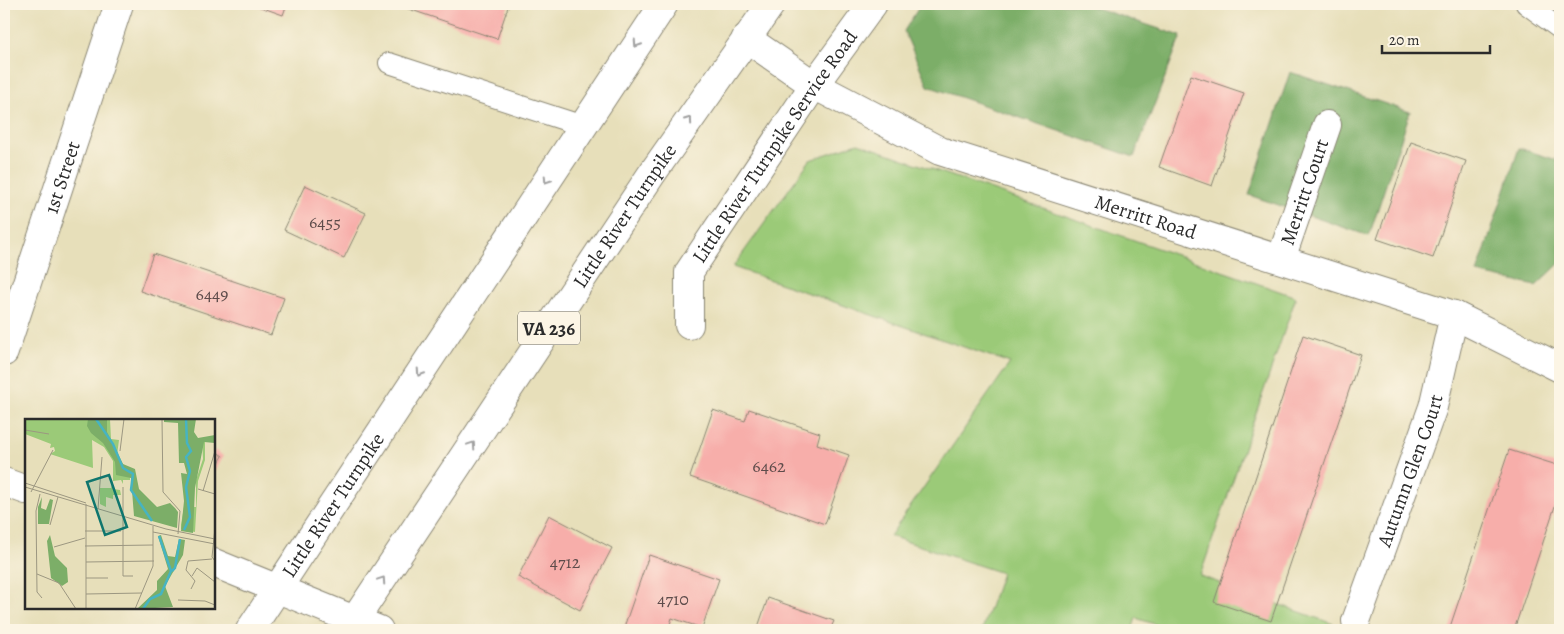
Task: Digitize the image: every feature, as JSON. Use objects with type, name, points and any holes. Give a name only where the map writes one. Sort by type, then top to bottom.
[{"type":"street","name":"1st Street","points":[[4,352],[119,4]]},
{"type":"street","name":"Little River Turnpike","points":[[250,630],[664,4]]},
{"type":"street","name":"Little River Turnpike","points":[[361,627],[651,175],[771,4]]},
{"type":"street","name":"Little River Turnpike Service Road","points":[[689,325],[689,272],[814,85],[873,4]]},
{"type":"street","name":"Merritt Road","points":[[746,38],[814,85],[940,151],[1454,315],[1560,368]]},
{"type":"street","name":"Merritt Court","points":[[1281,260],[1327,125]]},
{"type":"street","name":"Autumn Glen Court","points":[[1356,621],[1433,407],[1454,315]]},
{"type":"street","points":[[4,482],[25,490]]},
{"type":"street","points":[[215,563],[278,588],[361,627]]},
{"type":"lane","points":[[1526,4],[1560,29]]},
{"type":"lane","points":[[389,63],[583,126]]},
{"type":"green space","points":[[921,4],[1084,4],[1181,36],[1134,157],[928,86],[904,31]]},
{"type":"green space","points":[[1290,72],[1410,112],[1369,236],[1249,195]]},
{"type":"green space","points":[[858,143],[1296,297],[1200,576],[1350,630],[1172,630],[1136,618],[1132,630],[982,630],[1002,573],[890,536],[1010,363],[733,267],[810,160]]},
{"type":"green space","points":[[1519,148],[1560,161],[1560,263],[1536,286],[1477,273]]},
{"type":"building","points":[[252,4],[287,4],[283,15]]},
{"type":"building","points":[[394,4],[509,4],[497,39]]},
{"type":"building","points":[[1191,75],[1244,93],[1212,186],[1159,167]]},
{"type":"building","points":[[1411,142],[1466,161],[1433,258],[1377,239]]},
{"type":"building","points":[[305,185],[366,213],[344,258],[284,230]]},
{"type":"building","points":[[153,254],[284,298],[271,335],[140,291]]},
{"type":"building","points":[[1303,335],[1361,355],[1271,621],[1214,602]]},
{"type":"building","points":[[749,409],[820,433],[817,444],[849,455],[825,524],[690,477],[713,410],[745,421]]},
{"type":"building","points":[[1509,450],[1560,466],[1560,491],[1514,630],[1449,630]]},
{"type":"building","points":[[215,451],[223,456],[215,469]]},
{"type":"building","points":[[549,515],[612,548],[580,610],[518,577]]},
{"type":"building","points":[[649,555],[719,579],[702,628],[672,618],[668,630],[623,630]]},
{"type":"building","points":[[768,598],[834,621],[830,630],[757,630]]}]
